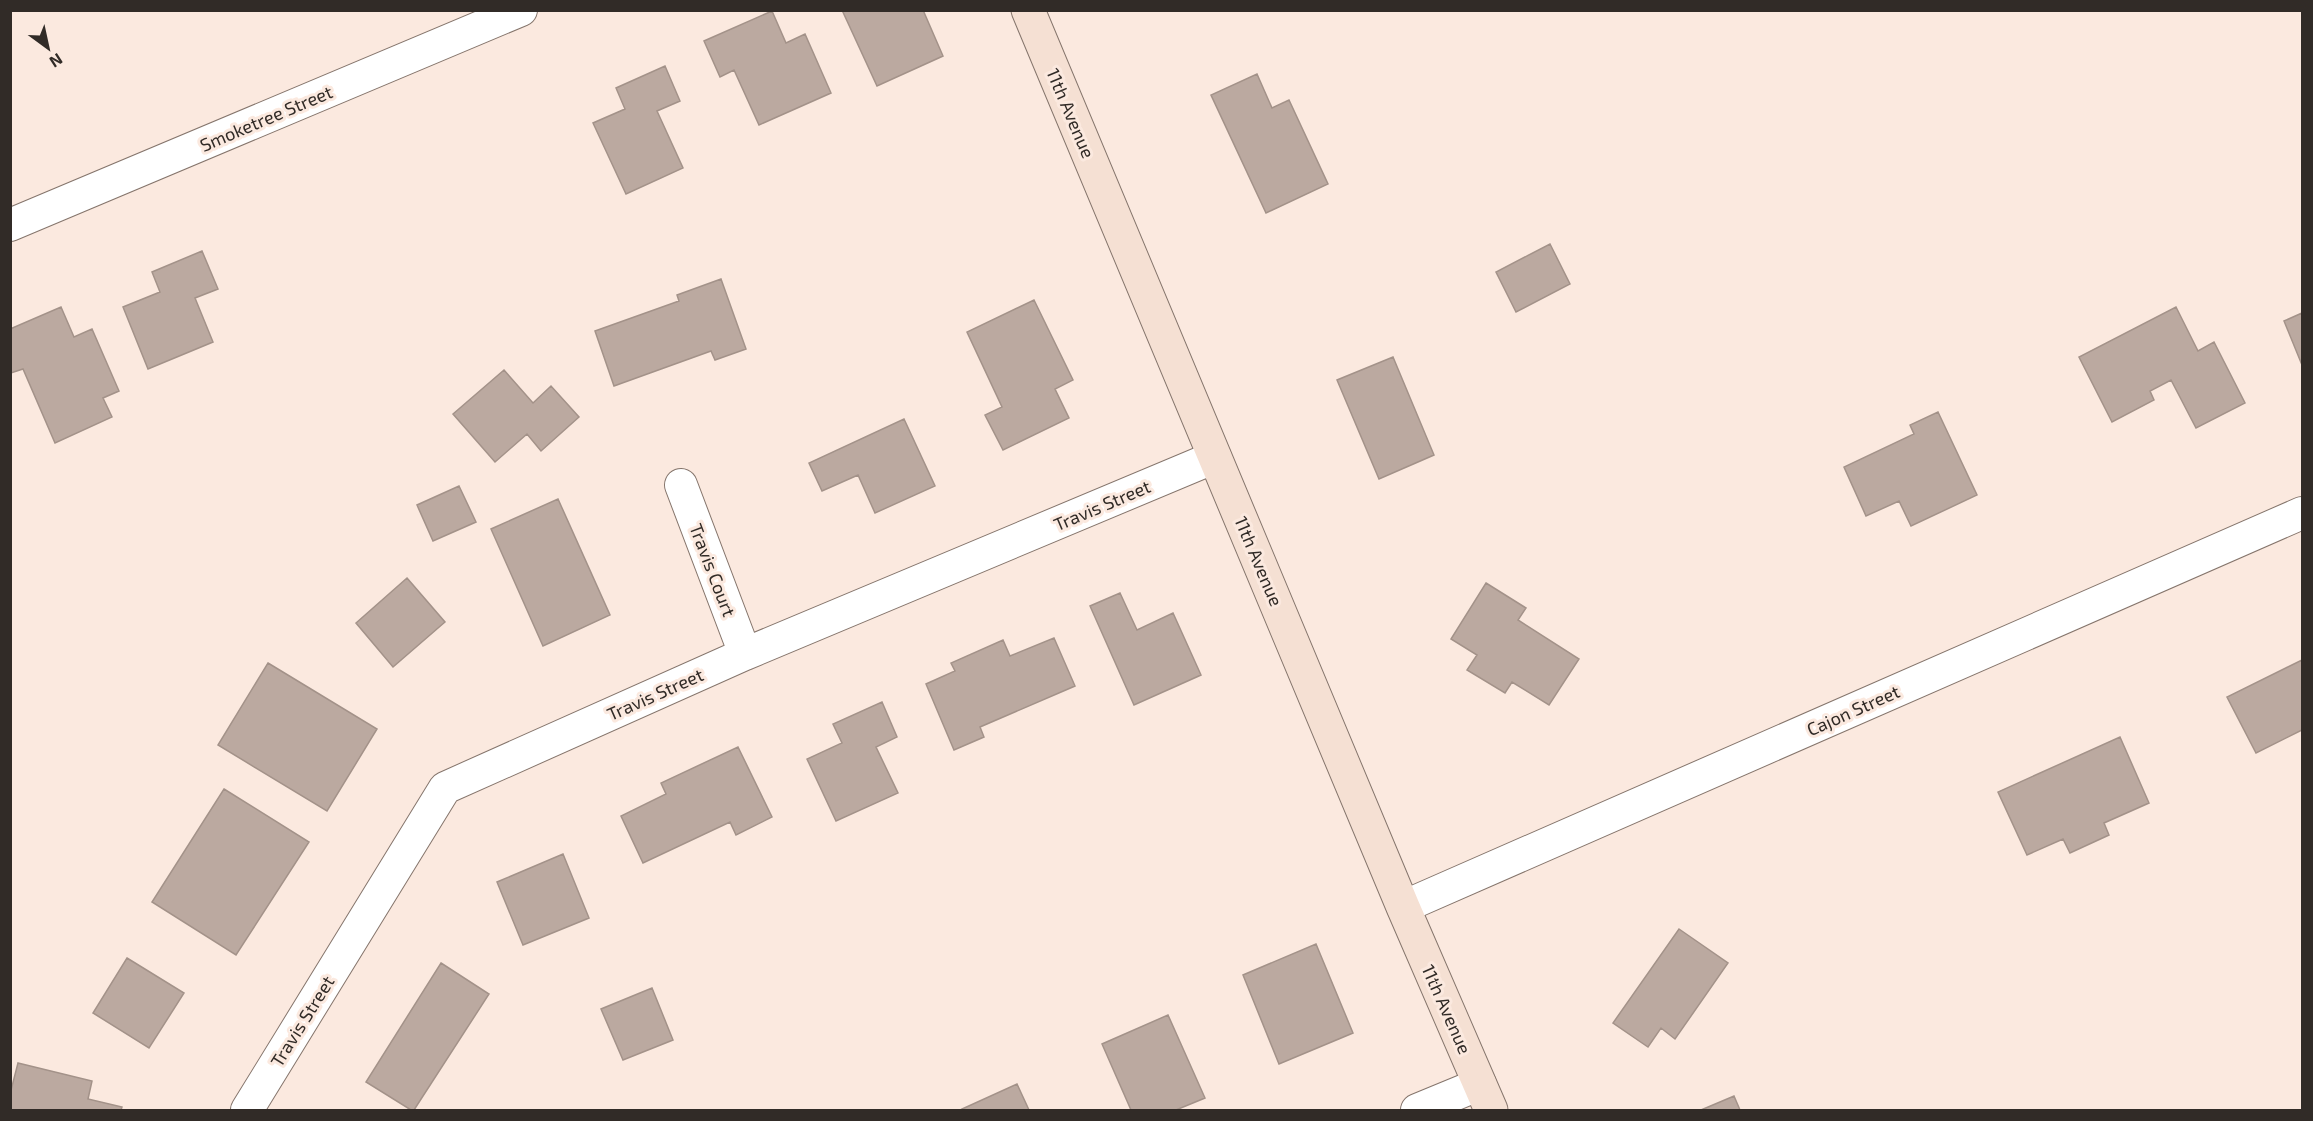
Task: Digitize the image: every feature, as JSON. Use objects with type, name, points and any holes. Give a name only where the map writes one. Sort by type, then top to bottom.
[{"type":"main road","name":"11th Avenue","points":[[1028,10],[1403,908],[1485,1097]]},
{"type":"street","name":"Smoketree Street","points":[[10,225],[521,10]]},
{"type":"street","name":"Travis Street","points":[[247,1110],[445,788],[745,654],[1215,457]]},
{"type":"street","name":"Travis Court","points":[[681,485],[745,654]]},
{"type":"street","name":"Cajon Street","points":[[1403,908],[2302,513]]},
{"type":"street","points":[[1417,1110],[1485,1097]]},
{"type":"building","points":[[842,10],[923,10],[943,56],[877,86]]},
{"type":"building","points":[[772,11],[786,43],[805,34],[831,93],[759,125],[734,70],[720,77],[704,41]]},
{"type":"building","points":[[665,66],[680,101],[657,111],[683,168],[626,194],[593,123],[625,109],[616,88]]},
{"type":"building","points":[[1257,74],[1272,108],[1289,100],[1328,184],[1266,213],[1211,95]]},
{"type":"building","points":[[1550,244],[1570,284],[1516,312],[1496,272]]},
{"type":"building","points":[[202,251],[218,289],[195,298],[213,342],[148,369],[123,307],[160,292],[152,272]]},
{"type":"building","points":[[721,279],[746,349],[715,360],[711,351],[614,386],[595,331],[679,301],[677,295]]},
{"type":"building","points":[[1034,300],[1073,380],[1055,389],[1069,418],[1003,450],[985,415],[1002,407],[967,332]]},
{"type":"building","points":[[61,307],[74,337],[92,329],[119,391],[103,398],[112,417],[55,443],[23,369],[10,372],[10,329]]},
{"type":"building","points":[[2176,307],[2198,351],[2214,342],[2245,403],[2196,428],[2171,380],[2150,391],[2154,400],[2112,422],[2079,357]]},
{"type":"building","points":[[2302,313],[2302,365],[2284,321]]},
{"type":"building","points":[[1393,357],[1434,455],[1379,479],[1337,380]]},
{"type":"building","points":[[504,370],[533,403],[551,386],[579,417],[541,451],[527,434],[495,462],[453,414]]},
{"type":"building","points":[[1938,412],[1977,495],[1911,526],[1899,501],[1866,516],[1844,467],[1914,434],[1910,425]]},
{"type":"building","points":[[904,419],[935,486],[875,513],[858,475],[822,491],[809,463]]},
{"type":"building","points":[[459,486],[476,522],[433,541],[417,505]]},
{"type":"building","points":[[558,499],[610,615],[543,646],[491,529]]},
{"type":"building","points":[[407,578],[445,622],[393,667],[356,623]]},
{"type":"building","points":[[1486,583],[1526,608],[1518,620],[1579,659],[1549,705],[1512,682],[1505,693],[1467,670],[1477,655],[1451,639]]},
{"type":"building","points":[[1120,593],[1137,630],[1173,613],[1201,675],[1134,705],[1090,606]]},
{"type":"building","points":[[1054,638],[1075,686],[980,727],[984,737],[954,750],[926,684],[955,671],[951,663],[1003,640],[1010,656]]},
{"type":"building","points":[[2302,660],[2302,730],[2256,753],[2227,697]]},
{"type":"building","points":[[268,663],[377,729],[327,811],[218,745]]},
{"type":"building","points":[[882,702],[897,737],[876,747],[898,793],[836,821],[807,759],[842,743],[833,724]]},
{"type":"building","points":[[2120,737],[2149,803],[2104,823],[2109,835],[2070,853],[2063,839],[2027,855],[1998,792]]},
{"type":"building","points":[[738,747],[772,817],[736,835],[730,822],[643,863],[621,816],[666,794],[661,783]]},
{"type":"building","points":[[224,789],[309,842],[236,955],[152,902]]},
{"type":"building","points":[[563,854],[589,918],[523,945],[497,882]]},
{"type":"building","points":[[1679,929],[1728,963],[1675,1039],[1661,1028],[1648,1047],[1613,1023]]},
{"type":"building","points":[[1316,944],[1353,1033],[1279,1064],[1243,975]]},
{"type":"building","points":[[127,958],[184,993],[149,1048],[93,1013]]},
{"type":"building","points":[[441,963],[489,994],[414,1110],[411,1110],[366,1082]]},
{"type":"building","points":[[652,988],[673,1040],[623,1060],[601,1009]]},
{"type":"building","points":[[1168,1015],[1205,1098],[1176,1110],[1131,1110],[1102,1044]]},
{"type":"building","points":[[18,1063],[92,1081],[88,1099],[122,1107],[121,1110],[10,1110],[10,1094]]},
{"type":"building","points":[[1017,1084],[1029,1110],[962,1109]]},
{"type":"building","points":[[1734,1096],[1740,1110],[1701,1110]]}]
